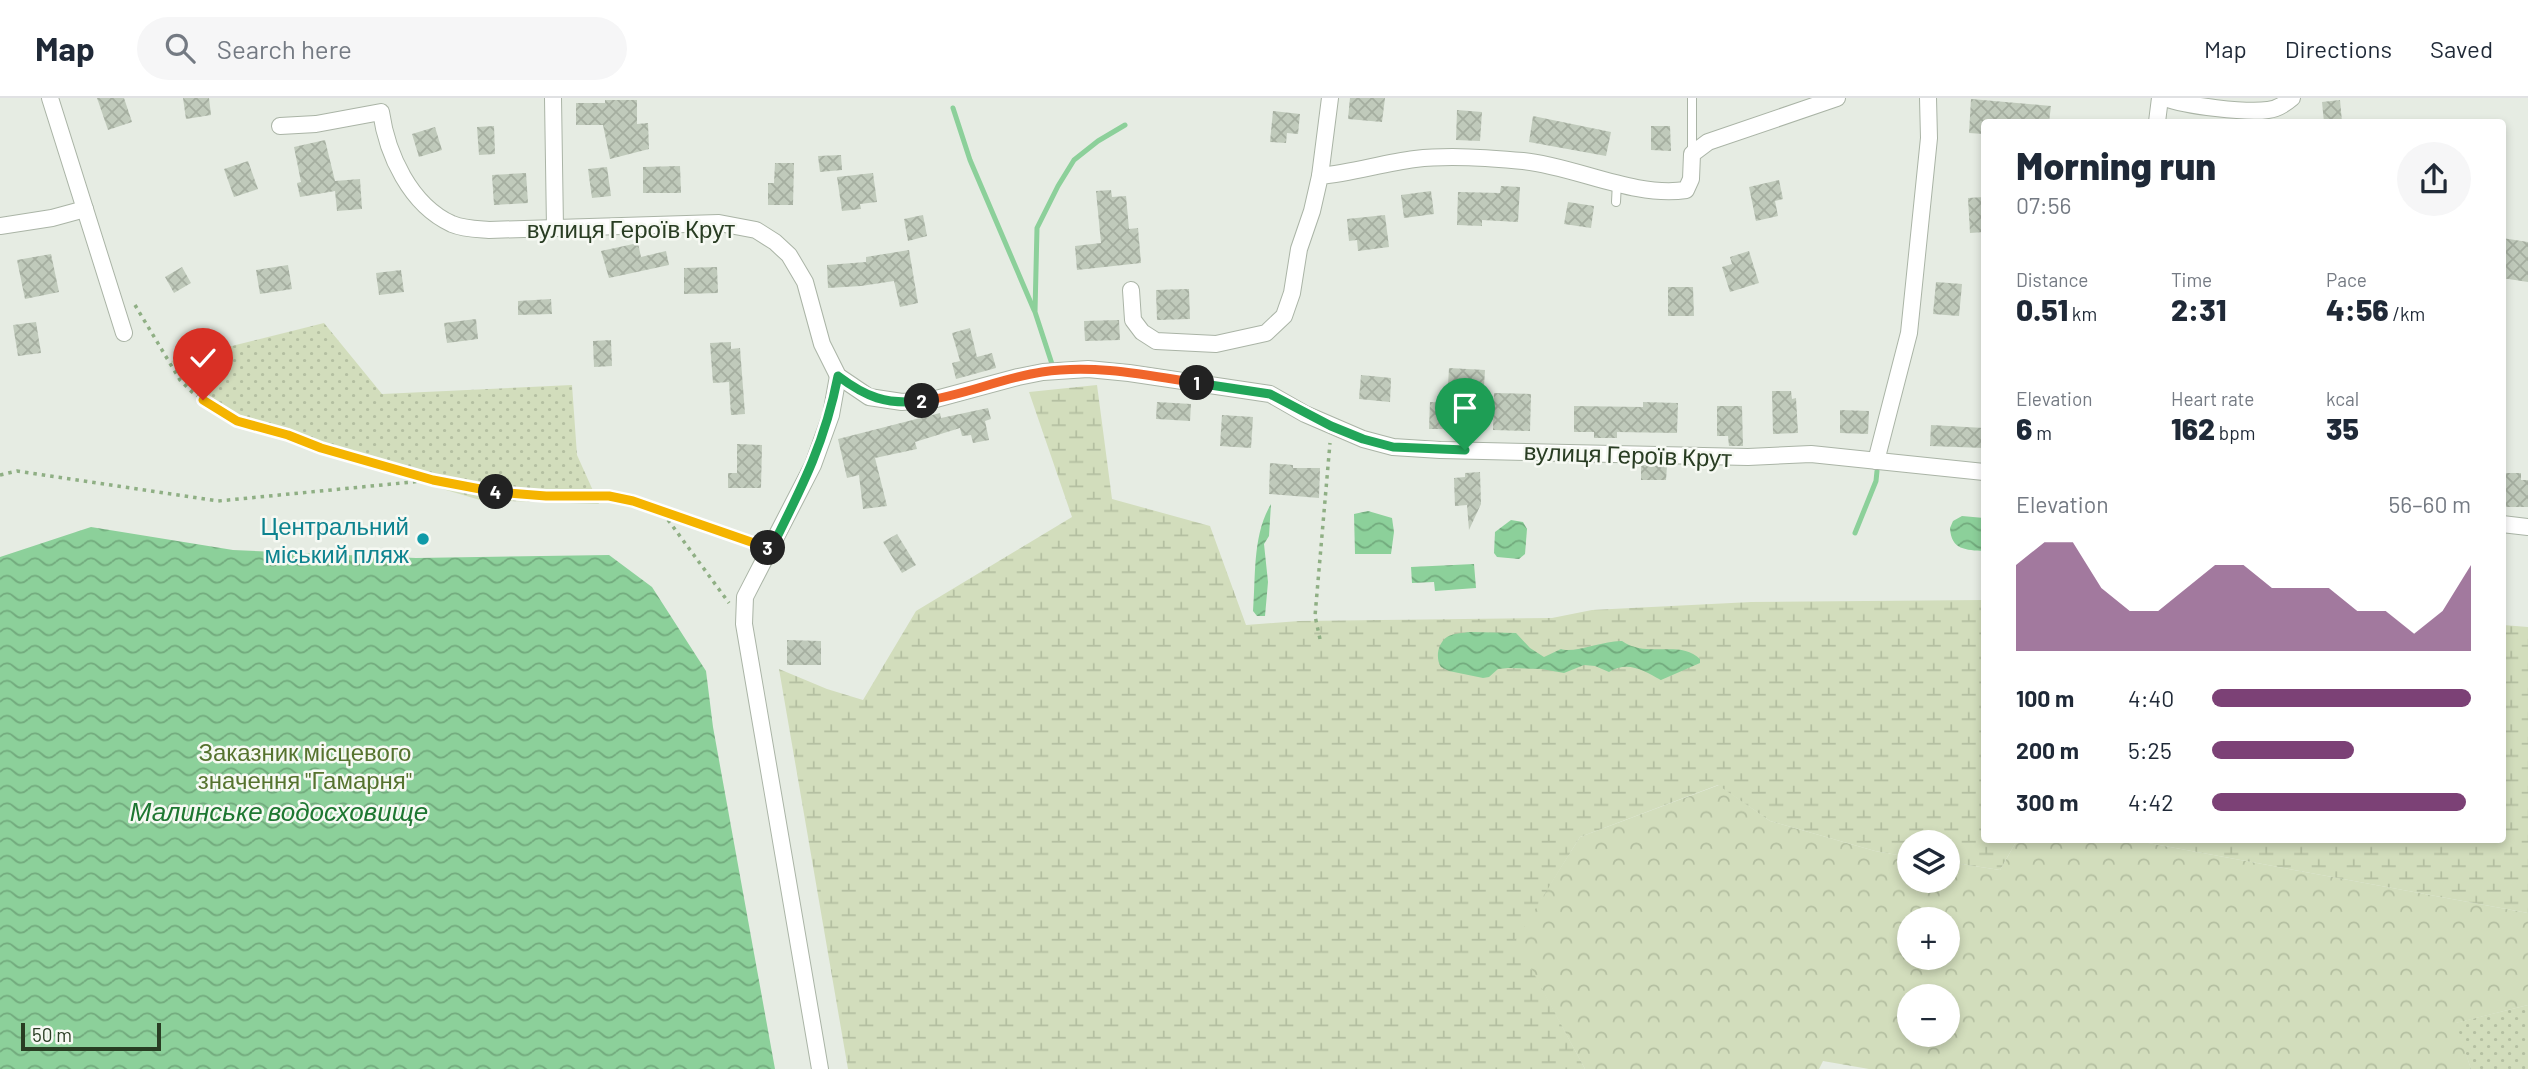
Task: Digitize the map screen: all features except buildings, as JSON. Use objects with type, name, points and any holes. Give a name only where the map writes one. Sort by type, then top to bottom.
[{"type":"street","points":[[50,98],[124,333]]},
{"type":"street","points":[[553,98],[555,228]]},
{"type":"street","points":[[1130,290],[1133,320],[1142,332],[1156,341],[1216,344],[1266,333],[1284,316],[1292,293],[1299,248],[1312,211],[1320,176],[1329,98]]},
{"type":"street","points":[[1320,176],[1418,159],[1459,158],[1545,164],[1617,182],[1673,192],[1686,190],[1691,179],[1692,154],[1708,142],[1837,98]]},
{"type":"street","points":[[1876,461],[1909,333],[1929,138],[1928,98]]},
{"type":"street","points":[[2157,119],[2160,98]]},
{"type":"street","points":[[2165,98],[2201,105],[2261,110],[2278,108],[2292,98]]},
{"type":"street","name":"вулиця Героїв Крут","points":[[280,126],[316,124],[380,105],[388,143],[399,171],[412,189],[450,223],[474,229],[719,223],[756,230],[783,249],[802,274],[822,344],[838,376],[869,397],[902,402],[936,399],[1043,372],[1088,369],[1270,394],[1331,426],[1393,447],[1748,457],[1797,454],[1981,472]]},
{"type":"street","points":[[0,226],[52,218],[85,209]]},
{"type":"street","points":[[820,1069],[744,624],[745,597],[813,465],[831,415],[838,376]]},
{"type":"street","points":[[2506,524],[2528,527]]},
{"type":"lane","points":[[1692,98],[1692,154]]},
{"type":"lane","points":[[1616,202],[1617,182]]},
{"type":"path","points":[[129,296],[180,380],[192,392],[249,426],[288,435],[321,448],[433,480],[487,491],[524,495],[609,496],[633,501],[771,549]]},
{"type":"path","points":[[1320,639],[1315,616],[1331,426]]},
{"type":"path","points":[[0,475],[17,471],[218,501],[433,480]]},
{"type":"path","points":[[662,512],[744,624]]},
{"type":"green space","points":[[324,323],[382,394],[572,385],[577,455],[599,504],[480,500],[347,461],[254,427],[207,401],[171,361]]},
{"type":"green space","points":[[1097,385],[1112,499],[1210,526],[1246,625],[1299,621],[1552,618],[1592,610],[1751,602],[1981,600],[1981,843],[2015,843],[2000,870],[1960,864],[1960,830],[1897,830],[1897,855],[1875,851],[1770,821],[1718,785],[1580,837],[1516,940],[1585,1069],[848,1069],[779,669],[827,689],[863,700],[916,611],[1072,517],[1029,392]]},
{"type":"green space","points":[[2506,625],[2528,627],[2528,913],[2148,843],[2506,843]]},
{"type":"green space","points":[[1719,785],[1770,821],[1897,855],[1897,893],[1960,893],[1960,864],[2000,870],[2015,843],[2148,843],[2528,913],[2528,1005],[2456,1023],[2471,1069],[1869,1069],[1823,1061],[1819,1069],[1585,1069],[1515,940],[1580,837]]},
{"type":"green space","points":[[2528,1005],[2528,1069],[2471,1069],[2455,1023]]},
{"type":"water","points":[[1271,504],[1269,536],[1264,544],[1268,582],[1265,616],[1257,616],[1253,611],[1256,557],[1261,529]]},
{"type":"water","points":[[1368,511],[1392,518],[1394,532],[1391,554],[1355,554],[1354,514]]},
{"type":"water","points":[[1962,516],[1981,518],[1981,551],[1956,545],[1950,528],[1953,521]]},
{"type":"water","points":[[1511,520],[1523,522],[1527,529],[1525,554],[1519,559],[1497,557],[1494,553],[1495,532]]},
{"type":"water","name":"Малинське водосховище","points":[[91,527],[233,550],[416,558],[609,555],[652,587],[706,671],[713,727],[775,1069],[0,1069],[0,557]]},
{"type":"water","points":[[1474,564],[1476,588],[1435,591],[1434,582],[1412,583],[1411,567]]},
{"type":"water","points":[[1470,632],[1516,633],[1530,648],[1544,657],[1561,649],[1573,650],[1622,641],[1642,649],[1683,650],[1700,659],[1700,663],[1661,680],[1642,670],[1629,667],[1609,672],[1584,665],[1564,673],[1508,668],[1498,669],[1489,677],[1483,678],[1441,667],[1438,655],[1444,640],[1452,635]]},
{"type":"waterway","points":[[953,108],[970,160],[1034,310]]},
{"type":"waterway","points":[[1052,364],[1035,312],[1037,228],[1074,160],[1125,125]]},
{"type":"waterway","points":[[1855,533],[1876,481],[1877,471]]},
{"type":"place","name":"Центральний міський пляж","points":[[423,539]]},
{"type":"route","points":[[203,400],[249,426],[288,435],[321,448],[433,480],[524,495],[609,496],[633,501],[771,549],[813,465],[831,415],[838,376],[869,397],[902,402],[956,395],[1043,372],[1088,369],[1129,373],[1270,394],[1331,426],[1393,447],[1465,450]]},
{"type":"park label","name":"Заказник місцевого значення \"Гамарня\"","points":[[305,765]]}]
